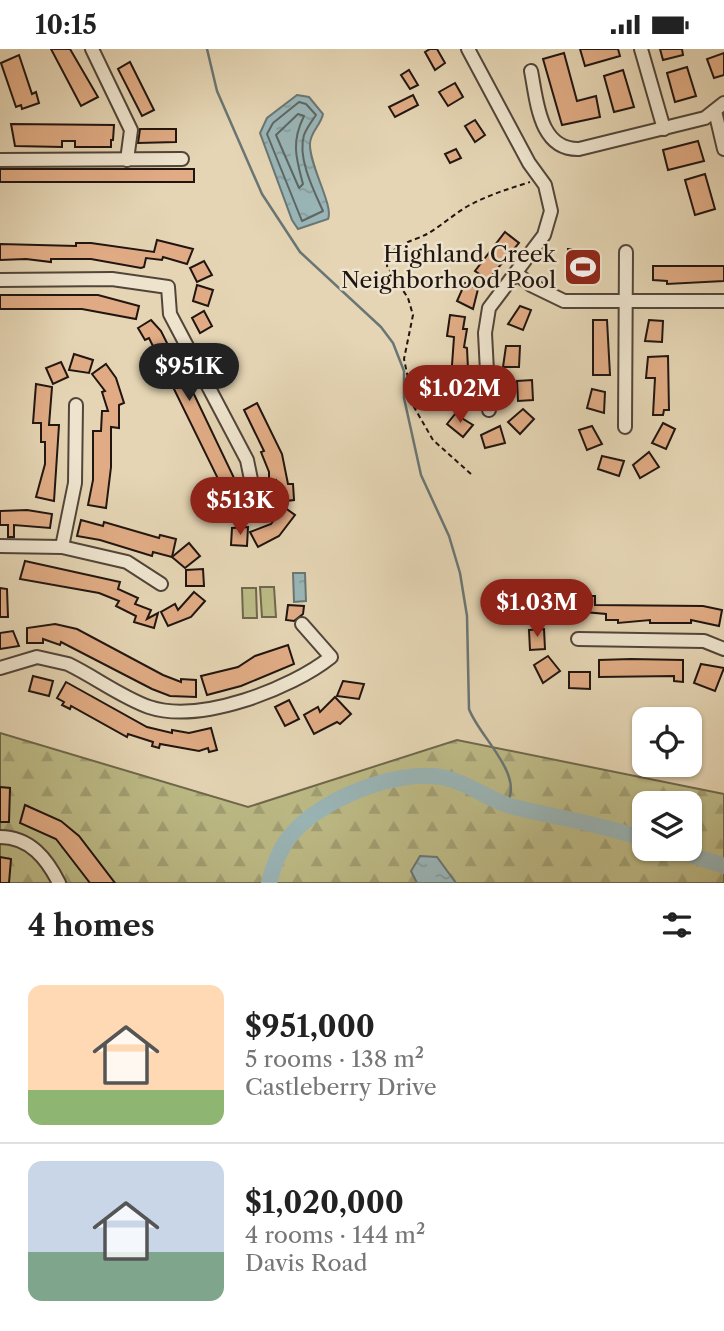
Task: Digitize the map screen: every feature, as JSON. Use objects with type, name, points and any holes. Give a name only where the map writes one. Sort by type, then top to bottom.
[{"type":"street","points":[[92,49],[131,130],[127,160]]},
{"type":"street","points":[[468,49],[528,163],[545,185],[551,211],[544,235],[489,308],[485,333],[489,410]]},
{"type":"street","points":[[641,49],[664,129]]},
{"type":"street","points":[[531,71],[547,132],[566,149],[579,149],[705,118],[719,107]]},
{"type":"street","points":[[719,107],[724,149]]},
{"type":"street","points":[[0,160],[182,159]]},
{"type":"street","points":[[625,252],[625,427]]},
{"type":"street","points":[[516,273],[539,290],[564,301],[724,301]]},
{"type":"street","points":[[0,280],[112,279],[168,287],[170,314],[247,460],[255,499]]},
{"type":"street","points":[[62,547],[75,483],[76,405]]},
{"type":"street","points":[[0,546],[62,547],[127,562],[161,584]]},
{"type":"street","points":[[0,668],[37,657],[54,659],[68,663],[147,706],[185,713],[199,712],[238,702],[310,675],[331,657],[302,624]]},
{"type":"street","points":[[578,639],[704,641],[724,649]]},
{"type":"street","points":[[0,838],[9,837],[29,845],[43,856],[59,883]]},
{"type":"path","points":[[471,474],[433,440],[414,407],[404,359],[413,315],[408,298],[387,266],[387,260],[391,251],[427,234],[467,207],[496,193],[531,182]]},
{"type":"green space","points":[[260,587],[274,587],[276,617],[262,617]]},
{"type":"green space","points":[[242,588],[256,588],[257,618],[243,618]]},
{"type":"green space","points":[[0,733],[248,807],[457,740],[724,794],[724,883],[0,883]]},
{"type":"water","points":[[297,95],[309,97],[323,114],[310,144],[313,163],[329,213],[328,219],[298,229],[292,220],[260,133],[267,118]]},
{"type":"water","name":"Highland Creek Neighborhood Pool","points":[[598,260],[598,275],[593,278],[586,272],[567,274],[568,262]]},
{"type":"water","points":[[293,573],[305,573],[306,601],[294,602]]},
{"type":"water","points":[[420,856],[437,857],[456,883],[417,883],[411,871]]},
{"type":"building","points":[[51,49],[70,49],[98,97],[81,106]]},
{"type":"building","points":[[437,49],[445,63],[435,70],[425,52]]},
{"type":"building","points":[[580,49],[618,49],[620,56],[585,66]]},
{"type":"building","points":[[660,49],[682,49],[683,55],[663,60]]},
{"type":"building","points":[[564,53],[577,101],[596,96],[600,117],[562,125],[543,59]]},
{"type":"building","points":[[724,53],[724,75],[714,78],[707,59]]},
{"type":"building","points":[[19,55],[32,94],[36,92],[39,103],[22,109],[21,105],[16,107],[1,63]]},
{"type":"building","points":[[130,62],[154,110],[142,116],[118,69]]},
{"type":"building","points":[[687,67],[696,96],[675,102],[667,73]]},
{"type":"building","points":[[409,70],[418,85],[410,89],[401,75]]},
{"type":"building","points":[[623,70],[634,107],[614,112],[604,76]]},
{"type":"building","points":[[455,83],[463,97],[448,106],[439,92]]},
{"type":"building","points":[[413,95],[418,105],[395,117],[389,107]]},
{"type":"building","points":[[475,120],[485,135],[475,142],[465,126]]},
{"type":"building","points":[[11,124],[114,125],[113,140],[111,147],[75,147],[75,141],[62,141],[62,147],[15,146]]},
{"type":"building","points":[[140,129],[176,129],[176,142],[138,143]]},
{"type":"building","points":[[698,141],[704,161],[668,170],[663,150]]},
{"type":"building","points":[[456,149],[461,158],[450,163],[445,154]]},
{"type":"building","points":[[0,169],[194,169],[194,182],[0,182]]},
{"type":"building","points":[[705,174],[715,209],[695,215],[685,180]]},
{"type":"building","points":[[505,232],[519,243],[488,280],[475,271]]},
{"type":"building","points":[[157,240],[193,249],[187,264],[163,257],[162,260],[146,258],[144,267],[141,268],[91,259],[51,259],[51,262],[0,260],[0,244],[76,246],[76,243],[91,243],[154,252]]},
{"type":"building","points":[[568,249],[592,250],[592,259],[568,258]]},
{"type":"building","points":[[204,261],[212,275],[197,282],[190,268]]},
{"type":"building","points":[[653,266],[724,266],[724,281],[667,284],[667,281],[653,280]]},
{"type":"building","points":[[465,283],[478,289],[473,309],[457,301]]},
{"type":"building","points":[[197,285],[213,290],[208,306],[193,301]]},
{"type":"building","points":[[0,295],[98,295],[139,306],[136,319],[82,309],[0,309]]},
{"type":"building","points":[[520,306],[531,310],[523,330],[508,324]]},
{"type":"building","points":[[204,311],[212,326],[200,333],[192,318]]},
{"type":"building","points":[[450,315],[465,317],[463,329],[467,329],[464,347],[467,348],[468,369],[465,369],[461,401],[444,399],[446,378],[451,379],[454,337],[447,336]]},
{"type":"building","points":[[151,320],[161,331],[171,351],[169,352],[191,388],[235,480],[222,487],[149,338],[145,340],[138,328]]},
{"type":"building","points":[[593,320],[607,320],[610,375],[593,375]]},
{"type":"building","points":[[649,320],[663,321],[662,342],[645,341]]},
{"type":"building","points":[[506,346],[520,346],[519,367],[503,367]]},
{"type":"building","points":[[74,354],[93,360],[89,373],[69,370]]},
{"type":"building","points":[[668,356],[669,410],[664,410],[663,415],[653,415],[655,378],[646,378],[648,357]]},
{"type":"building","points":[[61,362],[68,377],[53,384],[46,368]]},
{"type":"building","points":[[106,364],[116,378],[124,403],[119,405],[119,428],[111,427],[111,467],[106,508],[88,505],[93,480],[93,431],[101,431],[102,411],[108,411],[102,392],[105,391],[92,374]]},
{"type":"building","points":[[532,380],[533,400],[518,401],[517,381]]},
{"type":"building","points":[[36,384],[52,387],[49,425],[59,425],[54,501],[36,497],[45,464],[45,442],[41,442],[41,423],[33,423]]},
{"type":"building","points":[[592,389],[605,392],[604,413],[587,408]]},
{"type":"building","points":[[257,403],[282,454],[288,484],[293,484],[294,500],[277,502],[276,480],[269,481],[269,472],[261,452],[264,451],[244,410]]},
{"type":"building","points":[[523,409],[534,419],[520,434],[508,422]]},
{"type":"building","points":[[455,414],[473,425],[463,437],[447,424]]},
{"type":"building","points":[[663,423],[675,429],[666,449],[652,443]]},
{"type":"building","points":[[500,426],[505,443],[485,448],[481,435]]},
{"type":"building","points":[[592,426],[602,444],[587,450],[579,430]]},
{"type":"building","points":[[649,452],[659,467],[640,478],[633,465]]},
{"type":"building","points":[[602,456],[624,461],[619,476],[598,469]]},
{"type":"building","points":[[277,502],[295,515],[279,536],[258,547],[250,532],[271,524],[280,512]]},
{"type":"building","points":[[27,510],[52,514],[50,528],[14,525],[14,537],[8,537],[8,525],[0,525],[0,511]]},
{"type":"building","points":[[81,520],[103,526],[104,522],[159,538],[160,535],[176,539],[172,557],[153,552],[152,556],[77,536]]},
{"type":"building","points":[[248,527],[247,546],[231,545],[232,528]]},
{"type":"building","points":[[189,543],[200,556],[185,568],[172,557]]},
{"type":"building","points":[[25,561],[120,582],[118,589],[138,598],[135,604],[151,610],[147,619],[158,613],[154,628],[134,622],[136,616],[116,606],[119,601],[99,593],[20,579]]},
{"type":"building","points":[[203,569],[204,586],[186,586],[186,570]]},
{"type":"building","points":[[0,588],[7,589],[8,617],[0,617]]},
{"type":"building","points":[[194,592],[205,601],[191,617],[168,626],[161,612],[175,604],[178,610]]},
{"type":"building","points":[[551,594],[563,604],[550,619],[538,609]]},
{"type":"building","points":[[573,596],[595,596],[595,605],[703,606],[722,610],[719,626],[691,620],[691,623],[650,623],[650,620],[618,623],[618,620],[606,620],[606,614],[573,611]]},
{"type":"building","points":[[288,605],[304,606],[303,614],[294,621],[286,620]]},
{"type":"building","points":[[55,624],[77,629],[163,675],[181,682],[181,679],[196,680],[196,697],[170,696],[152,689],[61,642],[60,645],[43,639],[43,643],[27,643],[27,628]]},
{"type":"building","points":[[544,629],[545,649],[530,650],[529,630]]},
{"type":"building","points":[[13,631],[19,646],[0,649],[0,633]]},
{"type":"building","points":[[288,645],[294,664],[241,686],[207,695],[201,676],[238,667],[255,656]]},
{"type":"building","points":[[548,656],[560,671],[543,683],[534,665]]},
{"type":"building","points":[[599,660],[683,660],[683,682],[674,681],[674,676],[599,677]]},
{"type":"building","points":[[701,664],[724,668],[715,691],[694,683]]},
{"type":"building","points":[[569,672],[590,672],[590,689],[569,688]]},
{"type":"building","points":[[33,676],[53,681],[49,696],[29,691]]},
{"type":"building","points":[[343,681],[364,684],[359,699],[337,696]]},
{"type":"building","points":[[66,682],[147,727],[172,733],[172,730],[189,733],[211,728],[217,750],[209,752],[208,748],[199,751],[160,744],[159,748],[152,746],[153,742],[128,734],[127,737],[71,706],[70,709],[62,705],[64,702],[57,698]]},
{"type":"building","points":[[335,697],[351,714],[340,724],[337,722],[314,734],[304,715],[318,707],[320,712]]},
{"type":"building","points":[[289,700],[299,719],[285,726],[275,707]]},
{"type":"building","points":[[0,787],[10,788],[9,822],[0,822]]},
{"type":"building","points":[[25,805],[61,821],[79,836],[115,883],[90,883],[56,839],[20,823]]},
{"type":"building","points":[[0,857],[11,859],[9,883],[0,883]]},
{"type":"waterway","points":[[207,49],[217,91],[262,194],[300,252],[381,327],[393,343],[404,371],[404,398],[421,475],[449,536],[460,573],[467,616],[469,709],[506,769],[511,793],[506,805]]},
{"type":"waterway","points":[[269,883],[284,844],[318,811],[360,790],[405,777],[446,778],[514,807],[632,835]]},
{"type":"waterway","points":[[702,859],[724,866]]},
{"type":"place","name":"Highland Creek Neighborhood Pool","points":[[583,267]]}]
